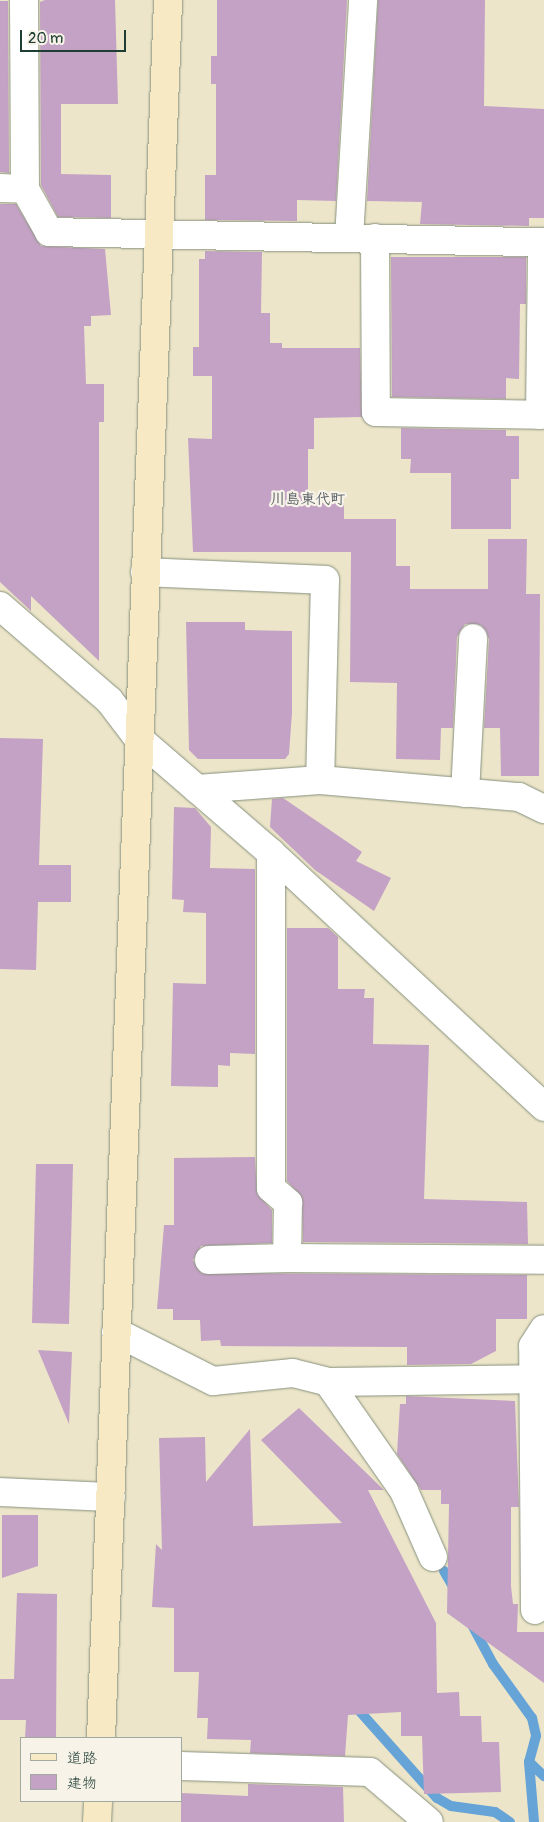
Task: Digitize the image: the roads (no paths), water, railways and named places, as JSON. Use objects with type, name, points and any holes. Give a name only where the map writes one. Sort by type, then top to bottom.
[{"type":"street","points":[[24,0],[13,189],[48,232],[157,235],[375,238],[543,242],[540,415],[376,412],[375,238]]},
{"type":"street","points":[[101,1737],[157,235],[168,0]]},
{"type":"street","points":[[349,238],[363,0]]},
{"type":"street","points":[[145,572],[325,580],[320,780]]},
{"type":"street","points":[[0,606],[109,700],[138,738],[271,853],[544,1107]]},
{"type":"street","points":[[465,793],[473,638]]},
{"type":"street","points":[[197,789],[320,780],[519,797],[544,809]]},
{"type":"street","points":[[271,853],[271,1188],[288,1203],[287,1258]]},
{"type":"street","points":[[210,1260],[287,1258],[544,1260]]},
{"type":"street","points":[[535,1610],[533,1346],[544,1329]]},
{"type":"street","points":[[116,1332],[213,1381],[293,1373],[328,1382],[533,1379]]},
{"type":"street","points":[[328,1382],[404,1491],[432,1557]]},
{"type":"street","points":[[0,1492],[111,1497]]},
{"type":"street","points":[[182,1766],[370,1772],[425,1821]]},
{"type":"street","points":[[97,1822],[98,1802]]},
{"type":"waterway","points":[[444,1571],[454,1588]]},
{"type":"waterway","points":[[471,1623],[493,1664],[532,1718],[536,1736],[529,1762],[534,1822]]},
{"type":"waterway","points":[[355,1706],[437,1798],[451,1806],[495,1812],[510,1822]]},
{"type":"waterway","points":[[529,1762],[544,1776]]},
{"type":"district","name":"川島東代町","points":[[308,500]]}]
